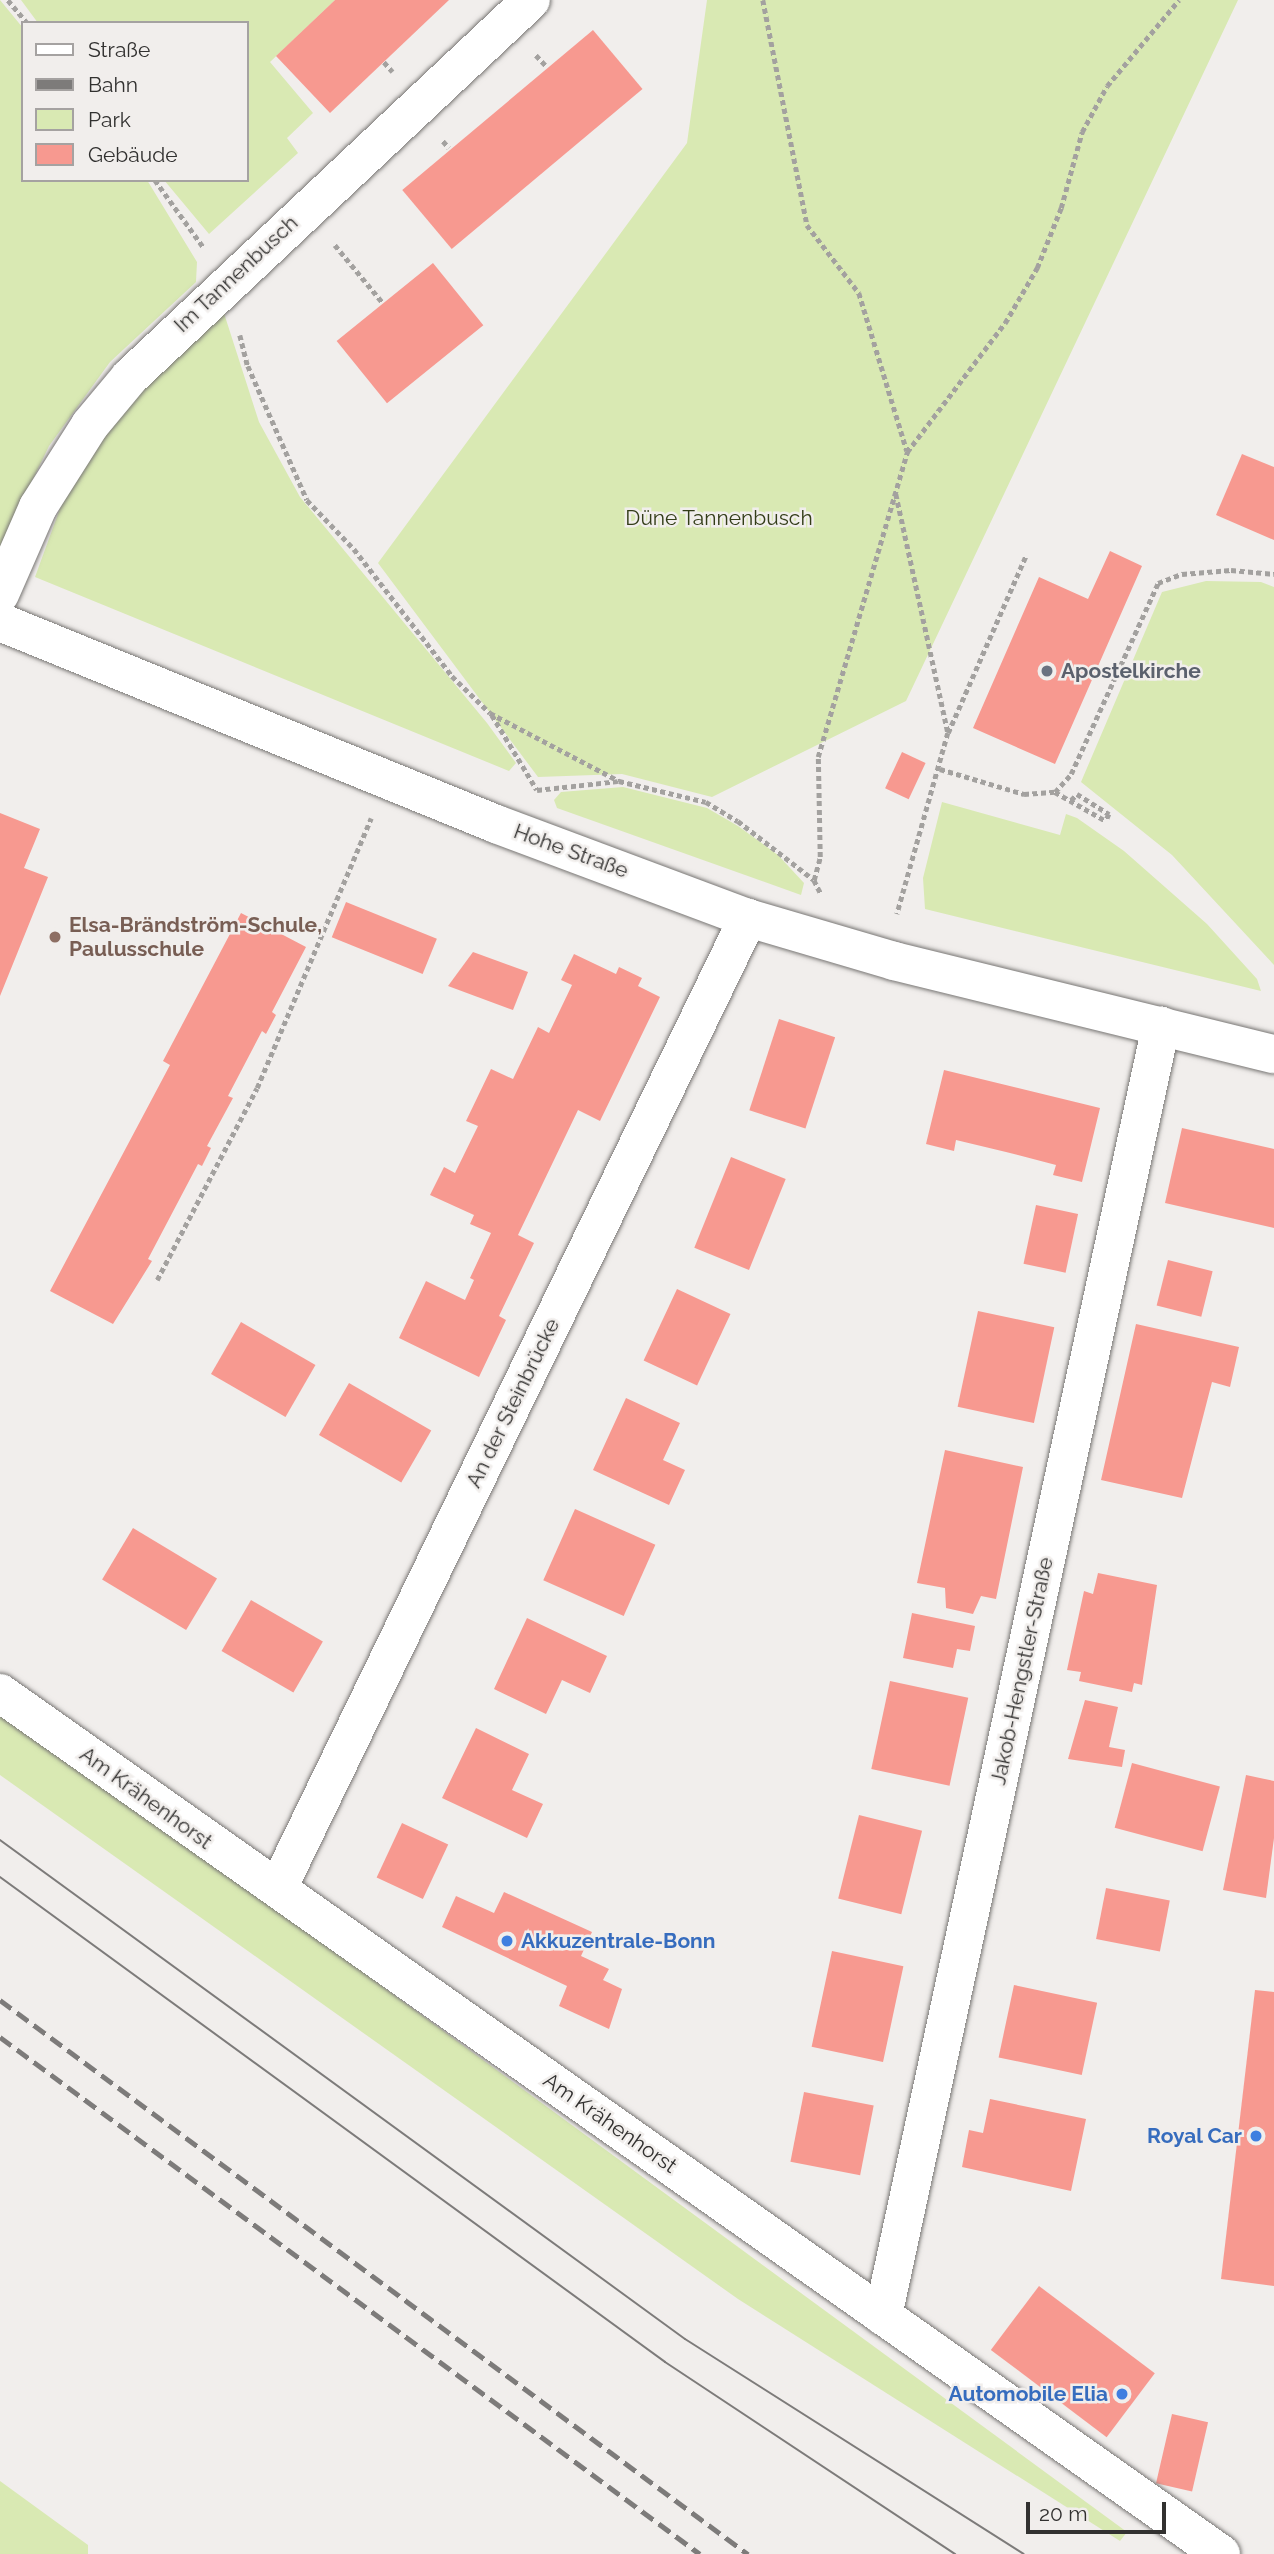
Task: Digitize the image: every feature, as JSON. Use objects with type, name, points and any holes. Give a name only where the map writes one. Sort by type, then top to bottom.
[{"type":"street","name":"Im Tannenbusch","points":[[0,594],[38,508],[90,425],[130,377],[227,281],[531,0]]},
{"type":"street","name":"Hohe Straße","points":[[0,622],[387,779],[748,918],[894,961],[1274,1054]]},
{"type":"street","name":"An der Steinbrücke","points":[[278,1888],[748,918]]},
{"type":"street","name":"Jakob-Hengstler-Straße","points":[[883,2316],[1161,1026]]},
{"type":"street","name":"Am Krähenhorst","points":[[0,1693],[214,1848],[278,1888],[1221,2554]]},
{"type":"path","points":[[8,0],[25,21]]},
{"type":"path","points":[[763,0],[807,225],[859,293],[907,452]]},
{"type":"path","points":[[814,880],[820,857],[818,757],[907,452],[1004,323],[1037,268],[1061,208],[1082,132],[1107,86],[1179,0]]},
{"type":"path","points":[[156,182],[227,281],[248,366],[307,500],[354,549],[452,676],[490,713],[537,790],[619,781]]},
{"type":"path","points":[[305,209],[383,303]]},
{"type":"path","points":[[896,492],[948,733]]},
{"type":"path","points":[[897,914],[948,733],[1026,555]]},
{"type":"path","points":[[1055,792],[1071,774],[1158,583],[1182,574],[1231,570],[1274,574]]},
{"type":"path","points":[[490,713],[619,781],[706,802],[764,838],[814,880],[821,894],[819,900]]},
{"type":"path","points":[[940,769],[1024,794],[1055,792],[1106,821],[1109,814],[1077,794],[1071,800]]},
{"type":"path","points":[[157,1280],[257,1088],[387,779]]},
{"type":"green space","points":[[0,0],[21,26],[21,182],[148,182],[197,262],[196,282],[110,362],[49,446],[0,547]]},
{"type":"green space","points":[[21,0],[335,0],[270,62],[313,113],[287,138],[298,153],[209,234],[166,182],[248,182],[248,21],[37,21]]},
{"type":"green space","name":"Düne Tannenbusch","points":[[707,0],[1238,0],[906,701],[712,797],[622,774],[538,777],[378,563],[687,143]]},
{"type":"green space","points":[[222,307],[259,422],[300,497],[487,723],[516,763],[509,771],[35,577],[62,503],[98,436]]},
{"type":"green space","points":[[1206,581],[1261,582],[1274,587],[1274,965],[1172,855],[1081,782],[1162,592]]},
{"type":"green space","points":[[623,787],[707,808],[738,826],[778,855],[804,883],[801,895],[557,808],[554,800],[561,792]]},
{"type":"green space","points":[[942,802],[1060,835],[1066,814],[1077,818],[1124,851],[1207,924],[1257,979],[1261,991],[925,909],[923,878]]},
{"type":"green space","points":[[0,1706],[1127,2532],[1120,2541],[738,2299],[0,1775]]},
{"type":"green space","points":[[0,2481],[88,2545],[88,2554],[0,2554]]},
{"type":"building","points":[[335,0],[449,0],[330,113],[276,56]]},
{"type":"building","points":[[593,30],[642,89],[452,249],[402,190]]},
{"type":"building","points":[[433,263],[483,325],[387,403],[337,341]]},
{"type":"building","points":[[1242,454],[1274,467],[1274,540],[1216,515]]},
{"type":"building","name":"Apostelkirche","points":[[1110,551],[1142,566],[1055,764],[973,728],[1039,577],[1088,599]]},
{"type":"building","points":[[902,752],[926,763],[909,799],[885,788]]},
{"type":"building","points":[[0,813],[40,829],[24,868],[48,877],[0,996]]},
{"type":"building","points":[[346,902],[437,939],[423,974],[332,937]]},
{"type":"building","points":[[241,913],[306,947],[272,1012],[276,1015],[266,1034],[262,1031],[228,1096],[233,1098],[207,1146],[211,1148],[202,1166],[198,1164],[148,1259],[152,1261],[113,1324],[50,1291],[170,1065],[163,1061]]},
{"type":"building","points":[[473,952],[528,972],[513,1010],[448,986]]},
{"type":"building","points":[[574,954],[616,974],[619,967],[642,978],[638,986],[660,997],[600,1121],[578,1110],[518,1235],[534,1243],[499,1316],[506,1320],[479,1377],[399,1338],[426,1281],[465,1300],[474,1280],[470,1278],[491,1233],[470,1224],[474,1215],[430,1195],[444,1167],[455,1173],[478,1126],[466,1121],[491,1069],[513,1079],[538,1027],[549,1033],[572,985],[561,980]]},
{"type":"building","points":[[779,1019],[835,1037],[805,1129],[749,1110]]},
{"type":"building","points":[[944,1070],[1100,1108],[1082,1182],[1053,1175],[1056,1165],[1006,1152],[956,1140],[954,1151],[926,1144]]},
{"type":"building","points":[[1182,1128],[1274,1149],[1274,1228],[1165,1203]]},
{"type":"building","points":[[731,1157],[786,1179],[749,1270],[694,1248]]},
{"type":"building","points":[[1036,1205],[1078,1214],[1066,1273],[1024,1264]]},
{"type":"building","points":[[1168,1260],[1213,1271],[1201,1317],[1157,1306]]},
{"type":"building","points":[[677,1289],[730,1314],[697,1386],[644,1361]]},
{"type":"building","points":[[978,1311],[1054,1327],[1034,1423],[958,1407]]},
{"type":"building","points":[[241,1322],[315,1365],[285,1417],[211,1374]]},
{"type":"building","points":[[1136,1324],[1239,1347],[1230,1387],[1212,1382],[1182,1498],[1101,1480]]},
{"type":"building","points":[[349,1383],[431,1430],[401,1482],[319,1435]]},
{"type":"building","points":[[626,1398],[680,1423],[663,1460],[685,1470],[669,1505],[593,1470]]},
{"type":"building","points":[[945,1450],[1023,1467],[996,1599],[981,1596],[973,1614],[946,1608],[945,1588],[917,1583]]},
{"type":"building","points":[[575,1509],[655,1545],[624,1616],[543,1580]]},
{"type":"building","points":[[133,1528],[217,1578],[186,1630],[102,1579]]},
{"type":"building","points":[[1098,1573],[1157,1585],[1142,1685],[1134,1683],[1132,1692],[1079,1681],[1081,1672],[1067,1670],[1084,1591],[1093,1594]]},
{"type":"building","points":[[251,1600],[323,1642],[293,1693],[222,1651]]},
{"type":"building","points":[[912,1613],[975,1626],[970,1651],[957,1649],[953,1668],[903,1658]]},
{"type":"building","points":[[527,1618],[607,1656],[590,1693],[562,1680],[546,1714],[494,1689]]},
{"type":"building","points":[[890,1681],[968,1698],[950,1786],[871,1769]]},
{"type":"building","points":[[1085,1700],[1118,1707],[1109,1747],[1125,1750],[1122,1767],[1068,1759]]},
{"type":"building","points":[[476,1728],[529,1754],[512,1790],[543,1804],[527,1838],[442,1798]]},
{"type":"building","points":[[1132,1763],[1220,1787],[1203,1851],[1115,1828]]},
{"type":"building","points":[[1246,1775],[1274,1781],[1274,1838],[1266,1898],[1223,1890]]},
{"type":"building","points":[[859,1815],[922,1831],[901,1914],[838,1898]]},
{"type":"building","points":[[402,1823],[448,1845],[423,1899],[377,1877]]},
{"type":"building","points":[[1106,1888],[1170,1900],[1160,1951],[1096,1939]]},
{"type":"building","points":[[504,1892],[592,1932],[581,1956],[609,1969],[603,1980],[622,1989],[609,2029],[559,2006],[567,1986],[442,1927],[456,1896],[494,1913]]},
{"type":"building","points":[[832,1951],[903,1966],[883,2062],[812,2047]]},
{"type":"building","points":[[1014,1985],[1097,2003],[1082,2075],[999,2057]]},
{"type":"building","name":"Royal Car","points":[[1255,1990],[1274,1992],[1274,2286],[1221,2279]]},
{"type":"building","points":[[804,2092],[874,2106],[860,2175],[790,2162]]},
{"type":"building","points":[[990,2099],[1086,2119],[1071,2191],[962,2167],[969,2130],[983,2133]]},
{"type":"building","points":[[1039,2286],[1155,2373],[1107,2437],[991,2350]]},
{"type":"building","points":[[1172,2414],[1208,2422],[1192,2492],[1156,2483]]},
{"type":"tram line","points":[[0,1840],[685,2339],[1024,2554]]},
{"type":"tram line","points":[[0,1877],[665,2362],[955,2554]]},
{"type":"railway","points":[[0,2000],[748,2554]]},
{"type":"railway","points":[[0,2037],[700,2554]]},
{"type":"place","name":"Apostelkirche","points":[[1047,671]]},
{"type":"place","name":"Elsa-Brändström-Schule, Paulusschule","points":[[55,937]]},
{"type":"place","name":"Akkuzentrale-Bonn","points":[[507,1941]]},
{"type":"place","name":"Royal Car","points":[[1256,2136]]},
{"type":"place","name":"Automobile Elia","points":[[1122,2394]]}]
